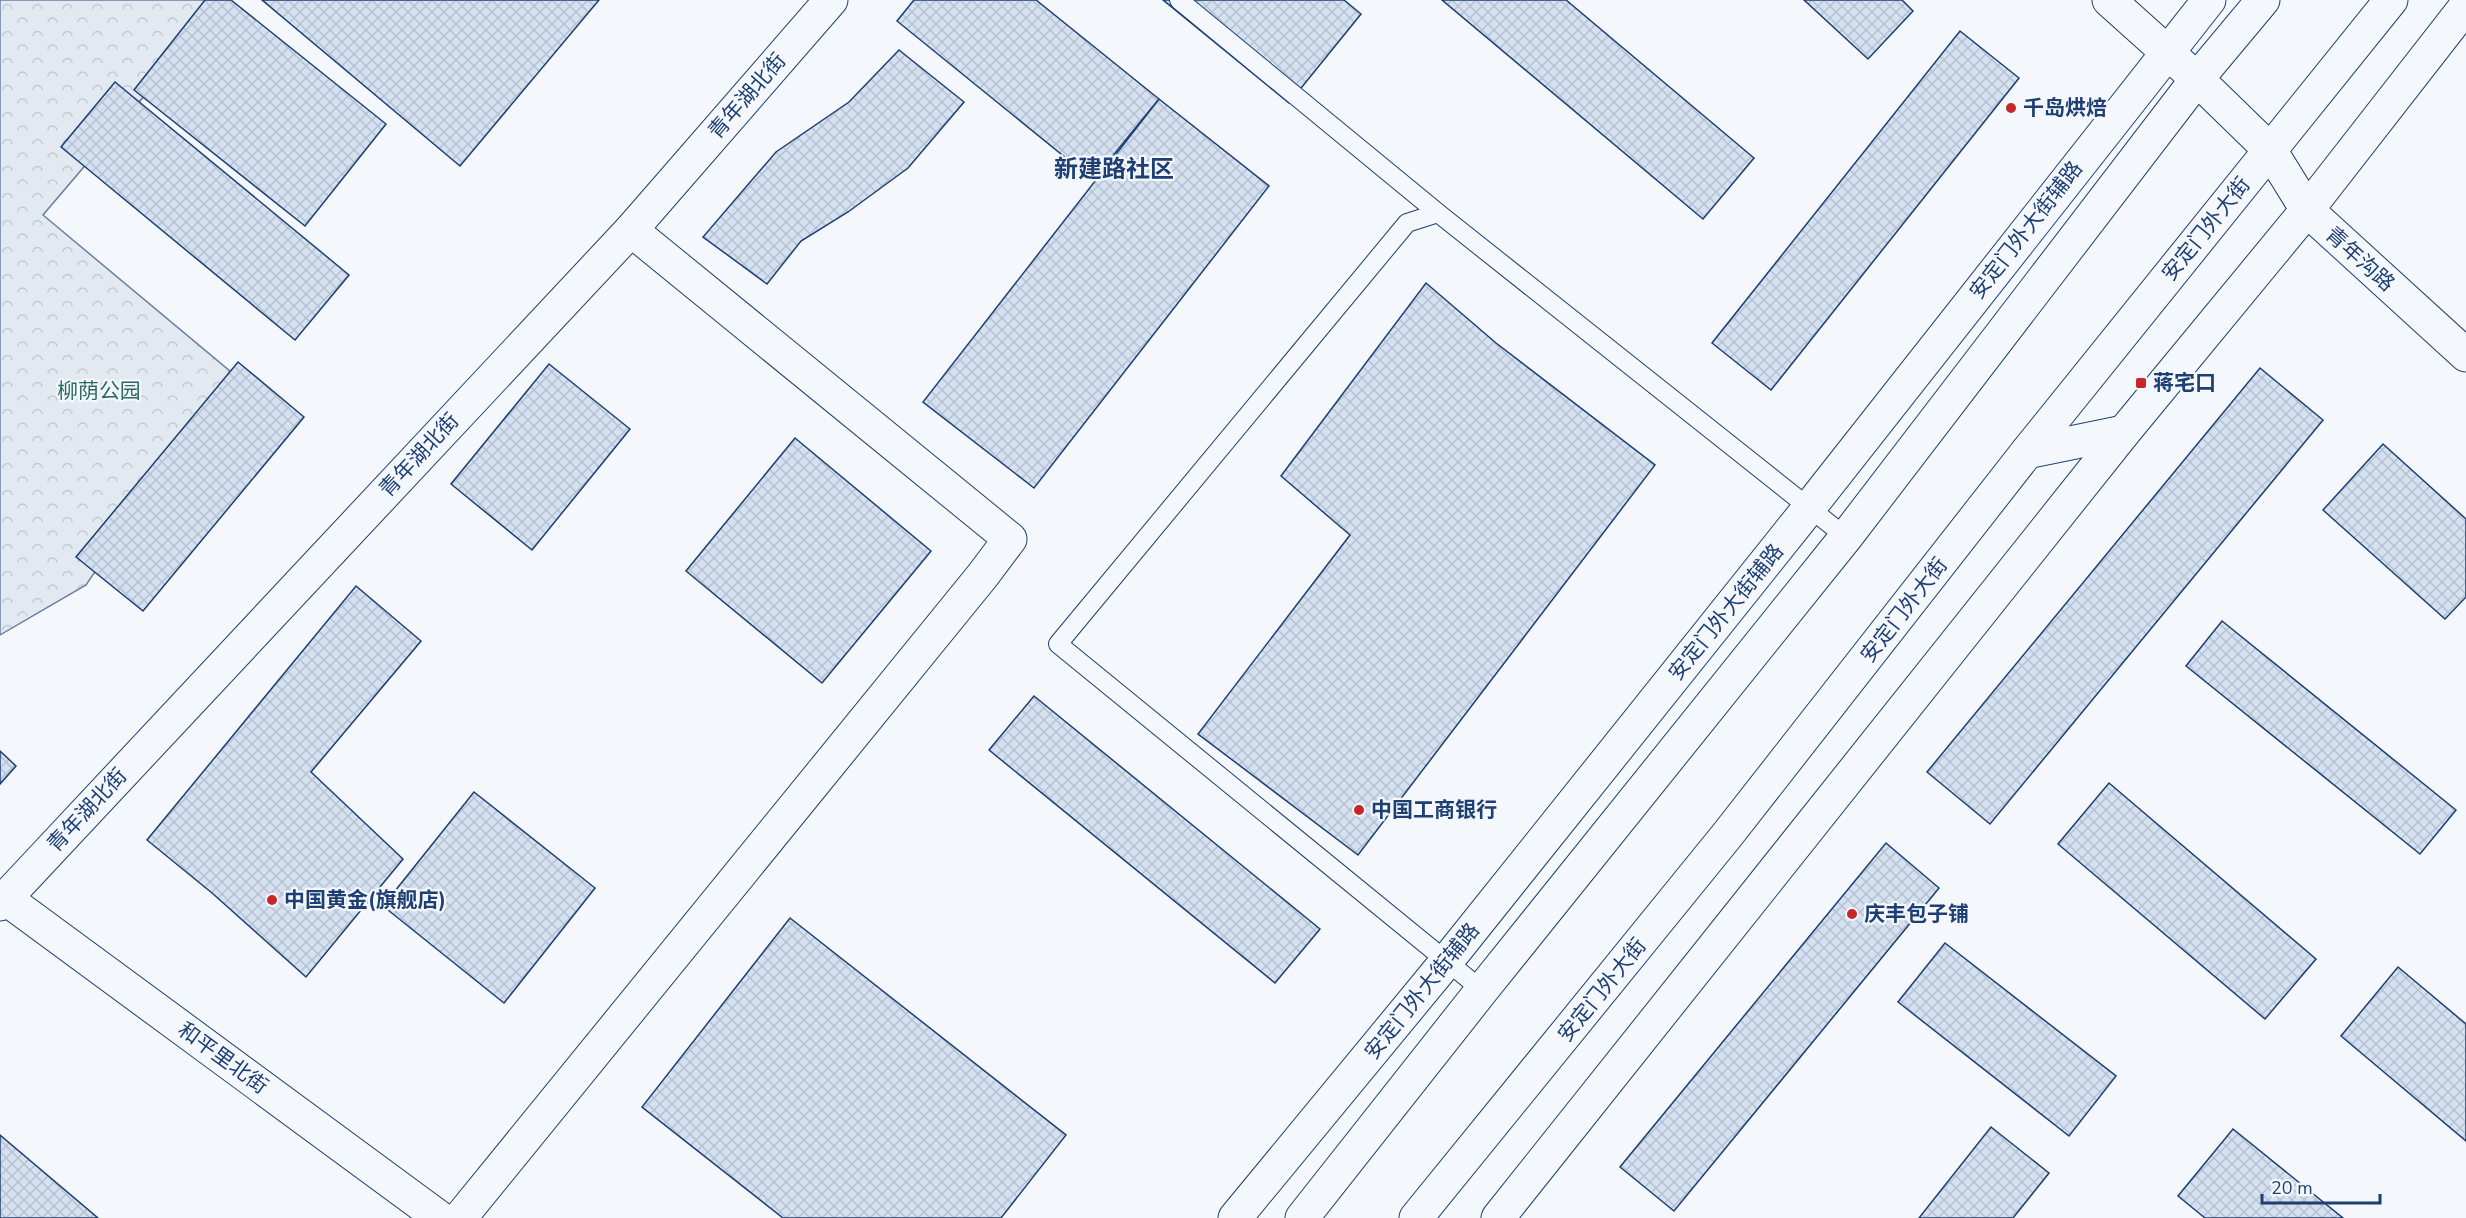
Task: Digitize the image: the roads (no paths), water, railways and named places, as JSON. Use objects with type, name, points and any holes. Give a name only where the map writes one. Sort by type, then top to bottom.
[{"type":"street","name":"青年湖北街","points":[[3,901],[630,230],[831,0]]},
{"type":"street","name":"青年沟路","points":[[2109,0],[2197,79],[2270,150],[2307,210],[2466,355]]},
{"type":"street","name":"安定门外大街辅路","points":[[1235,1218],[1446,962],[1809,508],[2166,51],[2209,0]]},
{"type":"street","points":[[1302,1218],[1846,537],[2197,79],[2264,0]]},
{"type":"street","name":"安定门外大街","points":[[1416,1218],[1728,834],[2027,452],[2391,0]]},
{"type":"street","points":[[1498,1218],[2124,432],[2307,210],[2466,6]]},
{"type":"street","points":[[460,1218],[984,575],[1010,539],[630,230]]},
{"type":"street","points":[[2027,452],[2124,432]]},
{"type":"street","name":"和平里北街","points":[[3,901],[440,1218]]},
{"type":"lane","points":[[1179,0],[1438,213],[1846,537]]},
{"type":"lane","points":[[1438,213],[1407,223],[1058,644],[1482,990]]},
{"type":"place","name":"千岛烘焙","points":[[2011,108]]},
{"type":"place","name":"蒋宅口","points":[[2141,383]]},
{"type":"place","name":"中国工商银行","points":[[1359,810]]},
{"type":"place","name":"中国黄金(旗舰店)","points":[[272,900]]},
{"type":"place","name":"庆丰包子铺","points":[[1852,914]]},
{"type":"district","name":"新建路社区","points":[[1114,169]]},
{"type":"park label","name":"柳荫公园","points":[[99,391]]}]
